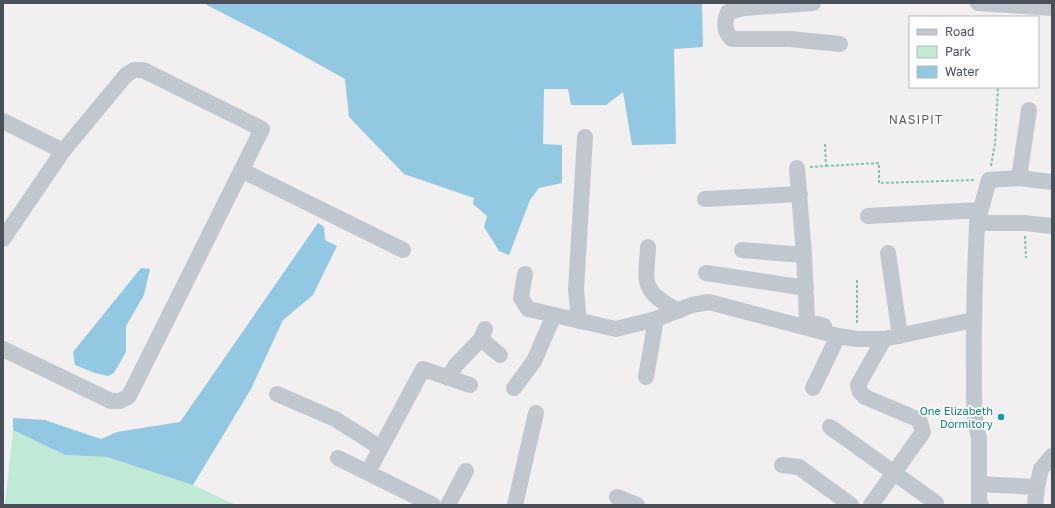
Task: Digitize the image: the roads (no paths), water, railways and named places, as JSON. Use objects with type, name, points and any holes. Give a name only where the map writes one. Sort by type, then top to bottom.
[{"type":"street","points":[[813,3],[744,8],[728,12],[725,19],[728,35],[732,39],[790,39],[840,44]]},
{"type":"street","points":[[978,3],[1052,8]]},
{"type":"street","points":[[3,240],[63,151],[126,75],[134,70],[143,70],[262,129],[129,396],[120,401],[111,401],[3,349]]},
{"type":"street","points":[[1019,178],[1030,110]]},
{"type":"street","points":[[3,121],[63,151]]},
{"type":"street","points":[[579,321],[576,290],[585,137]]},
{"type":"street","points":[[797,168],[808,321],[840,331],[847,337]]},
{"type":"street","points":[[242,170],[403,250]]},
{"type":"street","points":[[981,505],[979,503],[980,438],[977,429],[974,396],[973,320],[978,216],[989,180],[1019,178],[1052,182]]},
{"type":"street","points":[[705,199],[800,194]]},
{"type":"street","points":[[868,216],[978,216],[1051,228]]},
{"type":"street","points":[[648,247],[647,282],[657,298],[679,311]]},
{"type":"street","points":[[742,250],[804,255]]},
{"type":"street","points":[[888,252],[900,336]]},
{"type":"street","points":[[706,273],[806,288]]},
{"type":"street","points":[[525,274],[521,298],[528,308],[616,329],[656,319],[692,305],[709,302],[847,337],[884,339],[973,320]]},
{"type":"street","points":[[514,388],[534,361],[554,315]]},
{"type":"street","points":[[646,377],[656,319]]},
{"type":"street","points":[[448,378],[456,365],[483,334],[500,355]]},
{"type":"street","points":[[813,388],[847,337]]},
{"type":"street","points":[[871,505],[923,432],[923,426],[917,419],[865,397],[860,392],[858,385],[884,339]]},
{"type":"street","points":[[368,472],[423,369],[470,385]]},
{"type":"street","points":[[277,394],[335,419],[381,448]]},
{"type":"street","points":[[515,505],[536,413]]},
{"type":"street","points":[[830,427],[936,503]]},
{"type":"street","points":[[1035,505],[1036,488],[1041,469],[1052,456]]},
{"type":"street","points":[[338,458],[433,505]]},
{"type":"street","points":[[782,465],[799,467],[851,505]]},
{"type":"street","points":[[448,505],[466,471]]},
{"type":"street","points":[[979,484],[1036,488]]},
{"type":"street","points":[[617,497],[637,505]]},
{"type":"water","points":[[203,3],[702,3],[703,47],[674,49],[676,144],[632,145],[623,92],[606,105],[571,105],[568,89],[544,89],[543,144],[562,145],[562,183],[539,188],[530,200],[509,255],[499,251],[484,227],[487,216],[473,204],[474,198],[404,174],[349,117],[345,79],[275,40]]},
{"type":"water","points":[[318,223],[324,227],[325,240],[337,246],[313,295],[283,320],[251,389],[193,485],[107,457],[65,455],[13,430],[13,418],[45,420],[101,439],[117,432],[180,422]]},
{"type":"water","points":[[141,268],[150,269],[144,295],[126,326],[126,352],[114,373],[108,376],[95,373],[75,365],[73,352]]},
{"type":"place","name":"One Elizabeth Dormitory","points":[[1001,417]]},
{"type":"district","name":"NASIPIT","points":[[916,120]]}]
